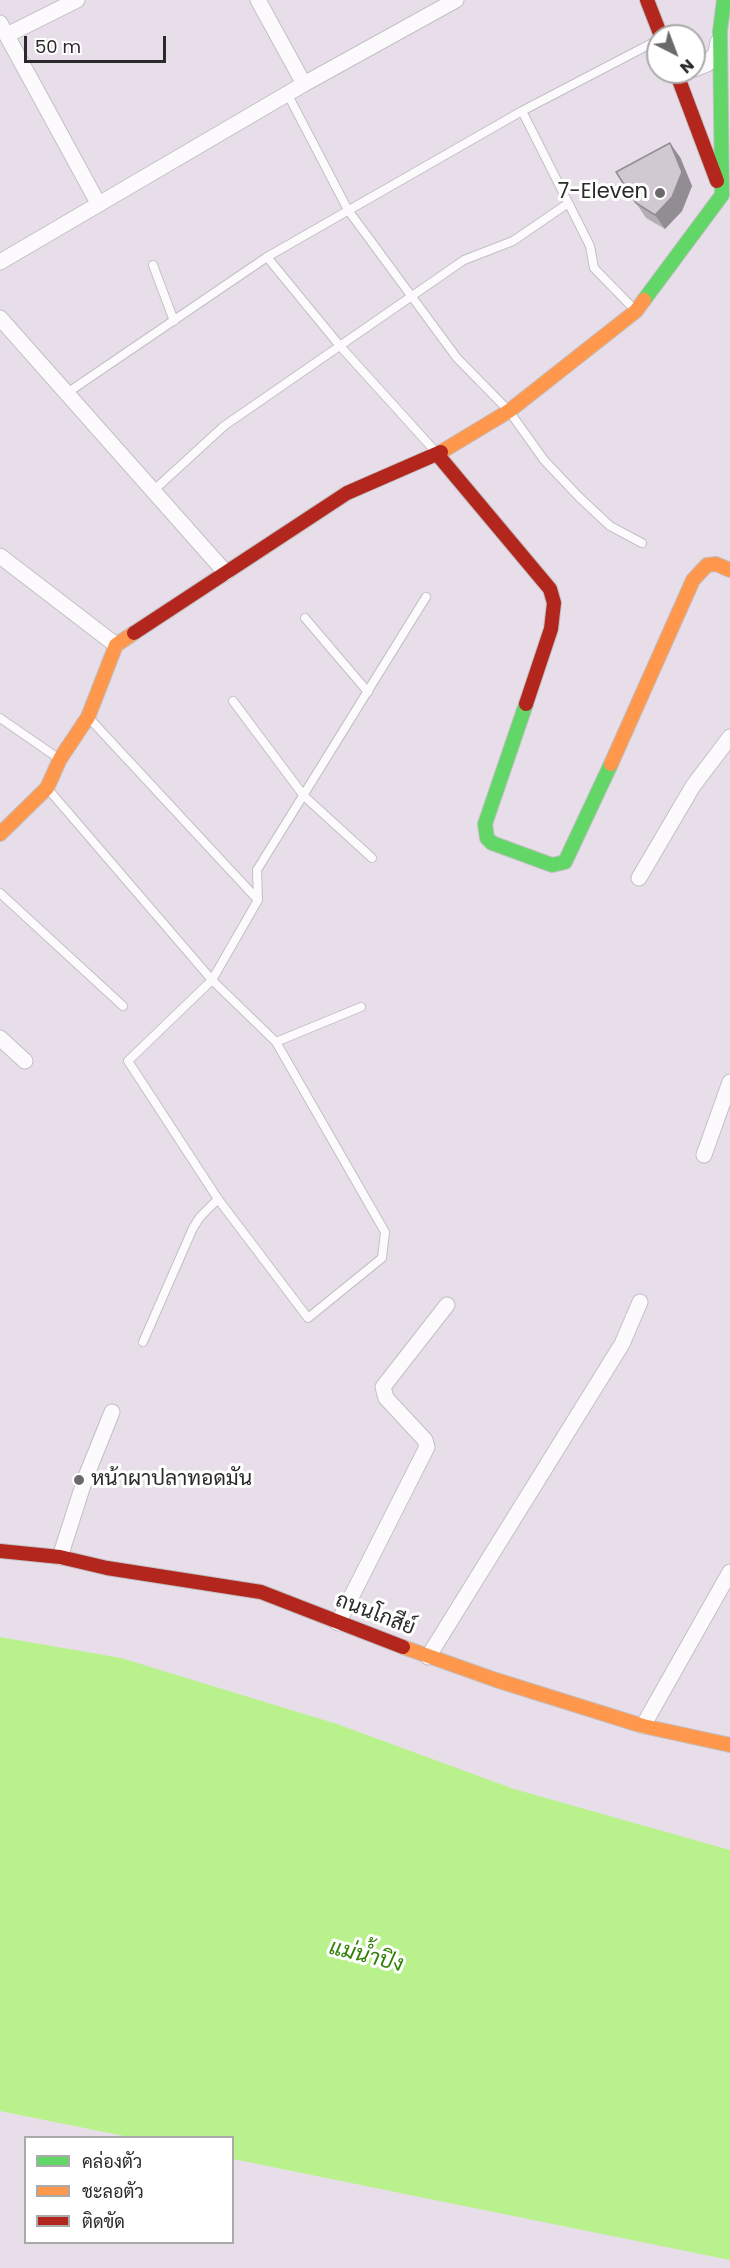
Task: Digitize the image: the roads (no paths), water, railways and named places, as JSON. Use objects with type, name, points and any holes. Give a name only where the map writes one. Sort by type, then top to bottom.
[{"type":"street","points":[[77,0],[3,29],[98,203]]},
{"type":"street","points":[[258,0],[304,84]]},
{"type":"street","points":[[0,262],[304,84],[456,0]]},
{"type":"street","points":[[647,0],[655,24]]},
{"type":"street","points":[[706,64],[716,52],[724,0]]},
{"type":"street","points":[[0,834],[47,788],[60,759],[88,717],[116,645],[347,493],[437,454],[509,411],[636,311],[726,199],[720,32]]},
{"type":"street","points":[[681,84],[726,199]]},
{"type":"street","points":[[0,318],[226,573]]},
{"type":"street","points":[[437,454],[550,589],[554,603],[551,629],[485,824],[487,838],[492,843],[552,865],[565,862],[693,580],[707,565],[716,564],[730,570]]},
{"type":"street","points":[[0,556],[116,645]]},
{"type":"street","points":[[639,878],[693,786],[730,737]]},
{"type":"street","points":[[0,1038],[25,1062]]},
{"type":"street","points":[[704,1155],[730,1082]]},
{"type":"street","points":[[429,1657],[622,1344],[640,1302]]},
{"type":"street","points":[[338,1623],[427,1447],[425,1440],[386,1398],[383,1387],[447,1305]]},
{"type":"street","points":[[60,1557],[86,1479],[112,1413]]},
{"type":"street","name":"ถนนโกสีย์","points":[[0,1551],[60,1557],[107,1568],[261,1592],[429,1657],[643,1726],[730,1745]]},
{"type":"street","points":[[643,1726],[730,1572]]},
{"type":"lane","points":[[67,393],[267,257],[522,111],[646,45]]},
{"type":"lane","points":[[288,95],[348,210],[457,358],[509,411],[544,460],[579,497],[610,526],[642,543]]},
{"type":"lane","points":[[522,111],[590,246],[594,268],[636,311]]},
{"type":"lane","points":[[153,491],[224,426],[464,260],[513,241],[567,204]]},
{"type":"lane","points":[[267,257],[340,346],[437,454]]},
{"type":"lane","points":[[153,265],[174,321]]},
{"type":"lane","points":[[47,788],[212,980],[276,1042],[385,1232],[382,1258],[308,1318],[218,1199],[128,1061],[212,980],[258,900],[257,870],[426,597]]},
{"type":"lane","points":[[305,618],[368,692]]},
{"type":"lane","points":[[233,701],[304,796],[372,858]]},
{"type":"lane","points":[[88,717],[258,900]]},
{"type":"lane","points":[[0,718],[60,759]]},
{"type":"lane","points":[[0,893],[123,1006]]},
{"type":"lane","points":[[276,1042],[361,1007]]},
{"type":"lane","points":[[143,1342],[193,1228],[200,1217],[218,1199]]},
{"type":"water","name":"แม่น้ำปิง","points":[[0,1637],[121,1658],[337,1724],[514,1789],[730,1850],[730,2260],[234,2159],[234,2136],[124,2136],[0,2111]]},
{"type":"place","name":"7-Eleven","points":[[660,193]]},
{"type":"place","name":"หน้าผาปลาทอดมัน","points":[[79,1480]]}]
